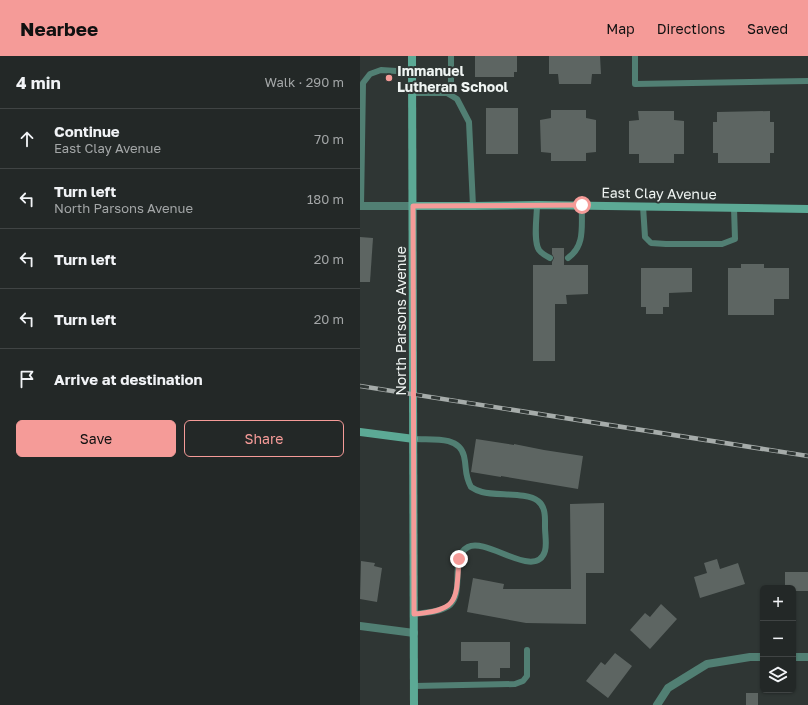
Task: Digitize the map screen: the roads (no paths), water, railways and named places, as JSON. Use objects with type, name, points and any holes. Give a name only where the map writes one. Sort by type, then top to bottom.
[{"type":"main road","name":"North Parsons Avenue","points":[[412,56],[414,705]]},
{"type":"main road","name":"East Clay Avenue","points":[[413,206],[582,205],[808,209]]},
{"type":"main road","points":[[360,432],[414,439]]},
{"type":"street","points":[[360,206],[413,206]]},
{"type":"street","points":[[360,626],[414,633]]},
{"type":"street","points":[[656,705],[668,688],[707,664],[750,657],[760,657]]},
{"type":"street","points":[[796,657],[808,657]]},
{"type":"lane","points":[[447,93],[451,85],[451,56]]},
{"type":"lane","points":[[635,56],[636,84],[808,81]]},
{"type":"lane","points":[[360,206],[363,83],[370,74],[381,70],[412,72]]},
{"type":"lane","points":[[412,92],[447,93],[457,99],[469,122],[473,206]]},
{"type":"lane","points":[[537,205],[536,243],[538,249],[543,255],[550,258]]},
{"type":"lane","points":[[568,258],[575,253],[581,242],[582,205]]},
{"type":"lane","points":[[643,206],[645,238],[651,243],[666,244],[722,244],[735,239],[734,208]]},
{"type":"lane","points":[[414,439],[452,442],[460,448],[464,456],[466,478],[470,487],[482,492],[531,498],[539,502],[545,511],[546,549],[543,557],[536,562],[527,562],[479,545],[469,546],[462,551],[459,559],[456,594],[449,606],[435,612],[414,614]]},
{"type":"lane","points":[[414,686],[515,684],[527,676],[527,650]]},
{"type":"railway","points":[[360,386],[808,456]]},
{"type":"place","name":"Immanuel Lutheran School","points":[[389,78]]}]
